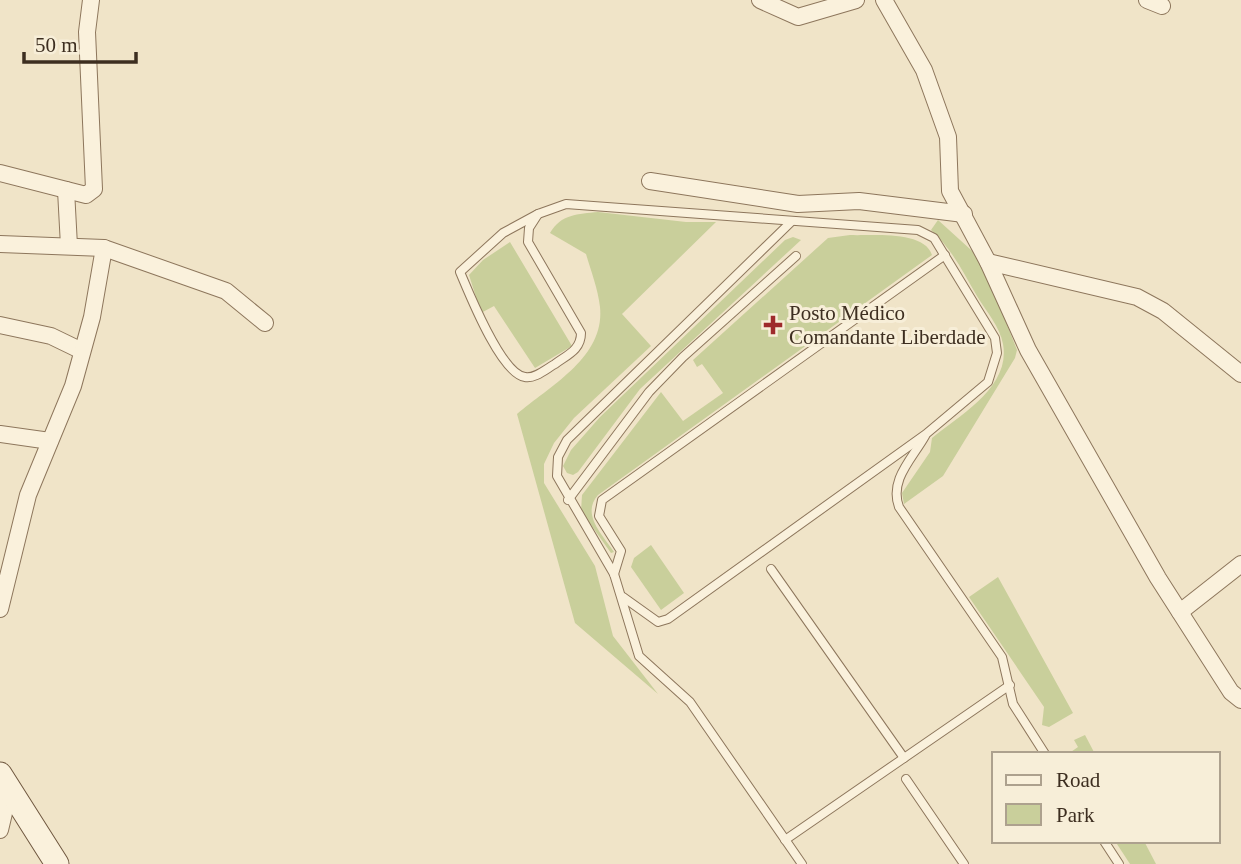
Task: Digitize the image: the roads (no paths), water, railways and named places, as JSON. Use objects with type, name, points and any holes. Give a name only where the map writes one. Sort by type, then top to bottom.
[{"type":"street","points":[[0,173],[86,195],[94,189],[87,32],[90,0]]},
{"type":"street","points":[[760,0],[798,17],[856,0]]},
{"type":"street","points":[[884,0],[924,70],[948,137],[950,191],[988,262],[1028,351],[1180,612],[1231,692],[1241,700]]},
{"type":"street","points":[[650,181],[798,204],[859,201],[964,214]]},
{"type":"street","points":[[66,190],[69,246]]},
{"type":"street","points":[[0,244],[104,248],[226,291],[265,323]]},
{"type":"street","points":[[0,609],[28,495],[73,386],[92,317],[104,248]]},
{"type":"street","points":[[988,262],[1137,297],[1163,311],[1241,374]]},
{"type":"street","points":[[0,325],[51,336],[82,351]]},
{"type":"street","points":[[0,435],[50,441]]},
{"type":"street","points":[[1180,612],[1241,564]]},
{"type":"street","points":[[0,830],[5,783]]},
{"type":"street","points":[[5,783],[57,864]]},
{"type":"lane","points":[[538,214],[529,228],[528,242],[582,333],[582,342],[576,350],[539,374],[525,377],[512,371],[481,321],[460,272],[503,233],[538,214],[566,204],[918,230],[934,238],[995,338],[997,354],[988,382],[926,434],[668,618],[658,622],[647,617],[623,597]]},
{"type":"lane","points":[[791,222],[567,440],[558,457],[557,476],[614,574],[639,656],[690,702],[802,864]]},
{"type":"lane","points":[[614,574],[621,551],[599,516],[602,499],[945,255]]},
{"type":"lane","points":[[568,499],[649,392],[683,357],[796,256]]},
{"type":"lane","points":[[926,434],[898,480],[895,495],[899,507],[1002,657],[1013,704],[1044,752]]},
{"type":"lane","points":[[771,569],[904,758]]},
{"type":"lane","points":[[785,841],[1010,685]]},
{"type":"lane","points":[[906,779],[964,864]]},
{"type":"lane","points":[[1105,843],[1119,864]]},
{"type":"place","name":"Posto Médico Comandante Liberdade","points":[[773,325]]}]
